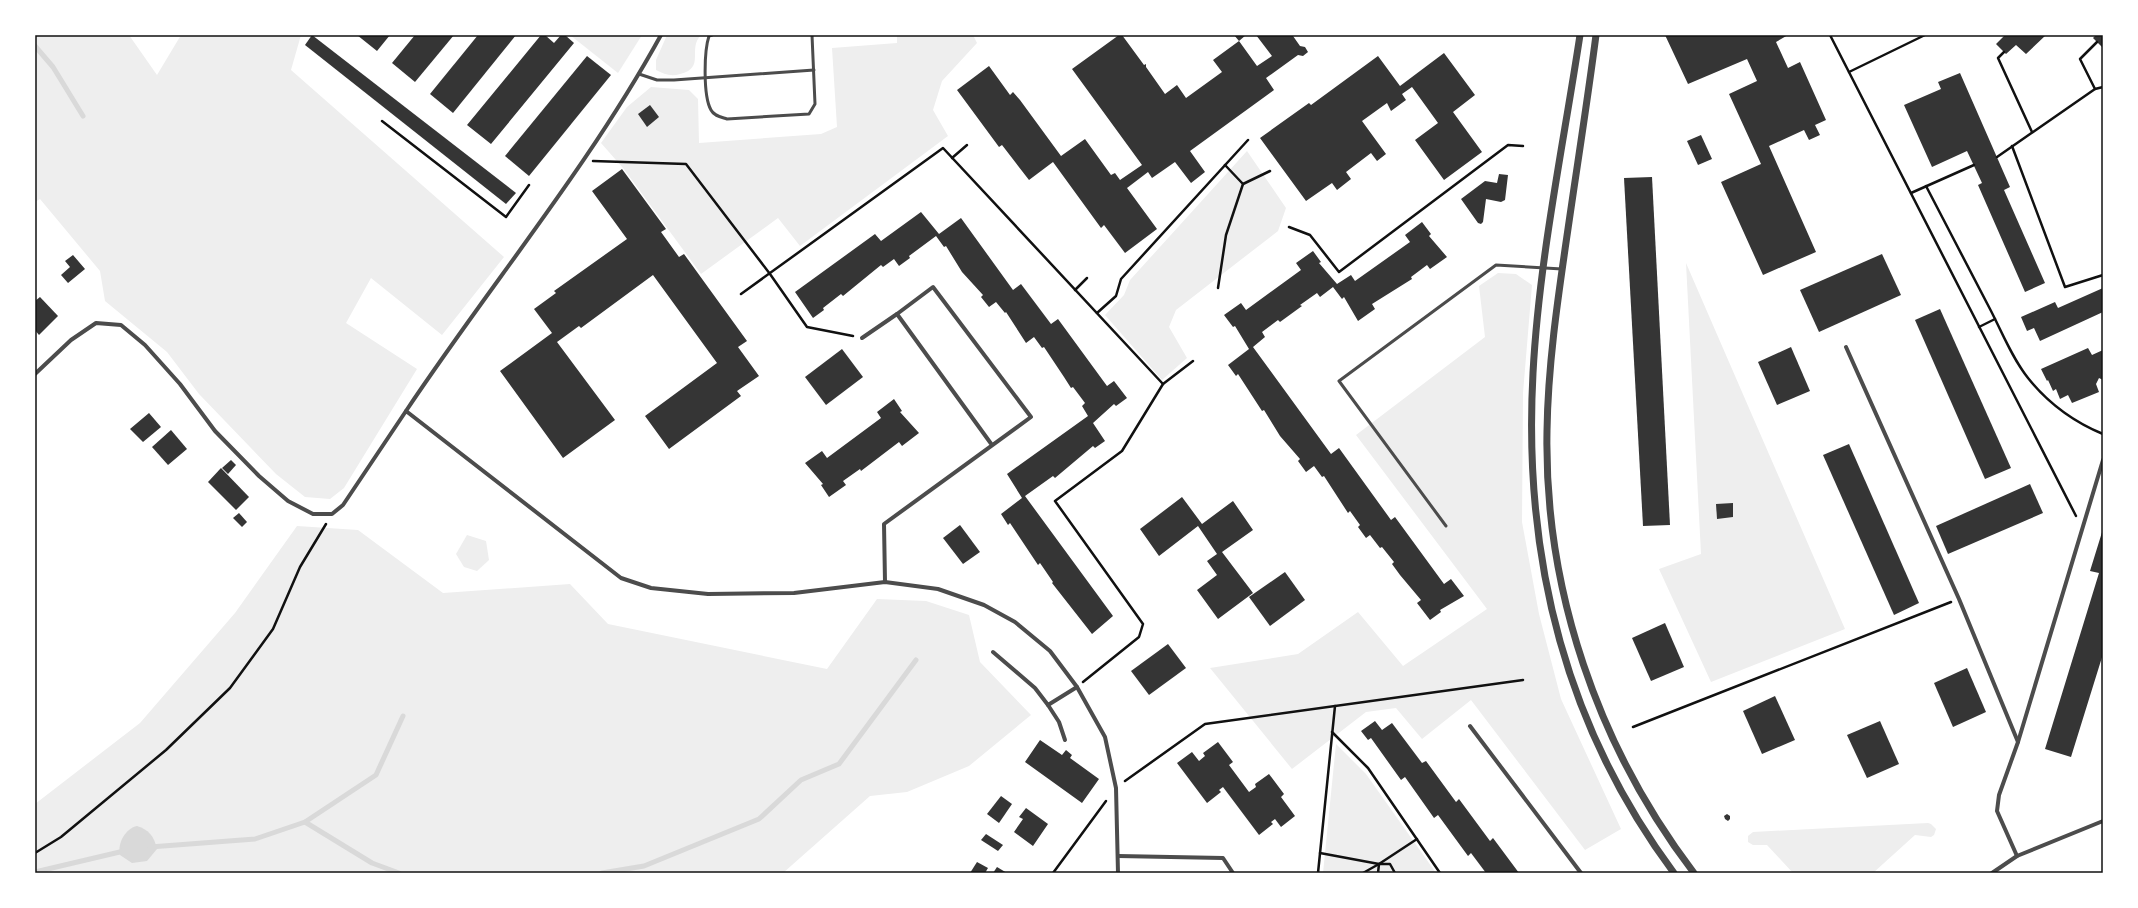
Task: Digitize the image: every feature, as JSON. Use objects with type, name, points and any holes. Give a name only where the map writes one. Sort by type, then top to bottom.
[{"type":"street","points":[[35,374],[70,340],[96,323],[121,325],[145,345],[180,384],[215,431],[259,476],[288,501],[313,514],[332,514],[343,505],[406,411],[583,161],[639,74],[660,35]]},
{"type":"street","points":[[1580,35],[1544,267],[1533,372],[1532,422],[1535,514],[1549,598],[1568,670],[1598,744],[1639,821],[1674,873]]},
{"type":"street","points":[[1596,35],[1562,269],[1549,379],[1547,432],[1550,503],[1562,581],[1579,653],[1612,738],[1656,819],[1694,873]]},
{"type":"street","points":[[862,338],[933,287],[1031,417],[884,524],[885,582]]},
{"type":"street","points":[[897,314],[992,445]]},
{"type":"street","points":[[1846,347],[1959,599],[2018,742]]},
{"type":"street","points":[[406,411],[621,578],[651,588],[708,594],[794,592],[885,582],[938,589],[984,605],[1015,622],[1050,651],[1077,687],[1105,737],[1116,788],[1118,873]]},
{"type":"street","points":[[2017,856],[1997,811],[1999,795],[2018,742],[2103,460]]},
{"type":"street","points":[[993,652],[1035,688],[1059,722],[1065,740]]},
{"type":"street","points":[[1048,705],[1077,687]]},
{"type":"street","points":[[1470,726],[1581,873]]},
{"type":"street","points":[[1992,873],[2017,856],[2103,821]]},
{"type":"street","points":[[1118,856],[1223,858],[1233,873]]},
{"type":"lane","points":[[712,35],[706,44],[706,68],[704,77],[710,110],[715,115],[727,119],[809,114],[815,104],[812,35]]},
{"type":"lane","points":[[639,74],[657,80],[814,70]]},
{"type":"lane","points":[[1446,526],[1339,381],[1496,265],[1562,269]]},
{"type":"path","points":[[1830,35],[2082,528]]},
{"type":"path","points":[[1849,72],[1924,35]]},
{"type":"path","points":[[2095,89],[2080,59],[2097,42]]},
{"type":"path","points":[[2004,52],[1998,58],[2032,132]]},
{"type":"path","points":[[1997,157],[2095,89],[2103,87]]},
{"type":"path","points":[[382,120],[506,217],[529,185]]},
{"type":"path","points":[[1097,313],[1116,296],[1121,279],[1248,140]]},
{"type":"path","points":[[952,158],[967,145]]},
{"type":"path","points":[[1289,227],[1310,235],[1339,272],[1508,145],[1523,146]]},
{"type":"path","points":[[2012,146],[2065,287],[2103,275]]},
{"type":"path","points":[[742,294],[943,148],[1163,384]]},
{"type":"path","points":[[583,161],[686,164],[770,274],[807,327],[862,338]]},
{"type":"path","points":[[1225,165],[1243,184]]},
{"type":"path","points":[[1911,193],[1974,165]]},
{"type":"path","points":[[1218,288],[1226,235],[1243,184],[1270,171]]},
{"type":"path","points":[[1926,186],[1995,319],[2028,377],[2062,412],[2086,427],[2103,434]]},
{"type":"path","points":[[1075,290],[1087,278]]},
{"type":"path","points":[[1980,327],[1995,319]]},
{"type":"path","points":[[1077,687],[1139,637],[1143,624],[1055,501],[1122,451],[1163,384],[1193,360]]},
{"type":"path","points":[[35,853],[61,837],[166,750],[230,688],[273,629],[300,567],[332,514]]},
{"type":"path","points":[[1633,727],[1959,599]]},
{"type":"path","points":[[1053,873],[1116,788],[1205,724],[1523,680]]},
{"type":"path","points":[[1318,873],[1335,706]]},
{"type":"path","points":[[1332,732],[1368,768],[1440,873]]},
{"type":"path","points":[[1363,873],[1417,839]]},
{"type":"path","points":[[1320,853],[1379,864],[1390,864],[1395,873]]},
{"type":"path","points":[[1378,873],[1379,864]]},
{"type":"shaded area","points":[[35,35],[129,35],[157,75],[181,35],[301,35],[291,70],[504,257],[442,335],[371,278],[346,323],[417,369],[344,488],[330,499],[305,497],[276,474],[199,394],[167,352],[105,301],[100,271],[40,199],[35,202]]},
{"type":"shaded area","points":[[570,35],[642,35],[618,73]]},
{"type":"shaded area","points":[[667,35],[701,35],[695,46],[694,63],[688,71],[677,75],[671,75],[656,70],[656,60]]},
{"type":"shaded area","points":[[897,35],[973,35],[977,43],[942,81],[933,110],[948,136],[800,246],[778,218],[701,274],[623,168],[601,143],[627,107],[651,87],[689,90],[698,99],[699,143],[821,134],[837,127],[832,48],[897,43]]},
{"type":"shaded area","points":[[1247,151],[1286,208],[1278,231],[1176,310],[1169,327],[1187,358],[1162,380],[1105,315],[1124,295],[1130,280]]},
{"type":"shaded area","points":[[1686,263],[1845,629],[1711,682],[1659,569],[1701,554]]},
{"type":"shaded area","points":[[1498,273],[1516,274],[1532,285],[1523,393],[1522,522],[1539,614],[1561,699],[1621,829],[1585,850],[1471,700],[1422,739],[1396,708],[1366,712],[1292,769],[1210,668],[1298,654],[1358,612],[1403,666],[1487,609],[1356,435],[1485,337],[1479,286]]},
{"type":"shaded area","points":[[297,526],[358,530],[443,593],[570,584],[608,624],[827,669],[877,599],[926,601],[969,615],[980,662],[1031,715],[969,766],[907,792],[870,796],[783,873],[35,873],[35,804],[140,723],[235,613]]},
{"type":"shaded area","points":[[467,535],[486,541],[489,560],[477,571],[464,567],[456,554]]},
{"type":"shaded area","points":[[1336,744],[1366,774],[1436,873],[1323,873]]},
{"type":"shaded area","points":[[1928,823],[1936,829],[1934,835],[1931,837],[1915,835],[1873,873],[1793,873],[1767,845],[1753,845],[1748,842],[1748,836],[1753,832]]},
{"type":"shaded area","points":[[137,826],[145,829],[150,834],[157,849],[147,861],[132,863],[120,855],[119,850],[121,841],[126,833],[133,827]]},
{"type":"building","points":[[312,35],[516,193],[506,204],[305,45]]},
{"type":"building","points":[[357,35],[390,35],[377,51]]},
{"type":"building","points":[[415,35],[454,35],[415,82],[392,63]]},
{"type":"building","points":[[478,35],[516,35],[453,113],[430,94]]},
{"type":"building","points":[[541,35],[545,35],[554,43],[561,35],[565,35],[574,43],[491,144],[467,125]]},
{"type":"building","points":[[1119,35],[1122,35],[1144,65],[1146,64],[1146,67],[1165,94],[1177,85],[1186,98],[1222,72],[1213,60],[1239,41],[1257,66],[1272,56],[1256,35],[1295,35],[1293,36],[1300,46],[1305,47],[1308,52],[1303,56],[1298,55],[1266,78],[1274,90],[1190,151],[1205,172],[1191,183],[1175,162],[1152,178],[1148,172],[1127,188],[1157,229],[1125,253],[1104,225],[1101,228],[1053,162],[1029,180],[1002,145],[999,147],[957,90],[989,66],[1010,95],[1013,92],[1020,100],[1061,156],[1085,139],[1111,175],[1115,173],[1120,180],[1142,165],[1072,69]]},
{"type":"building","points":[[1234,35],[1246,35],[1239,41]]},
{"type":"building","points":[[1665,35],[1788,35],[1776,42],[1788,68],[1800,62],[1826,120],[1815,125],[1820,135],[1809,140],[1804,130],[1769,146],[1816,252],[1763,275],[1721,182],[1761,164],[1729,94],[1757,81],[1747,59],[1688,84]]},
{"type":"building","points":[[2005,35],[2046,35],[2026,54],[2016,45],[2006,54],[1996,44]]},
{"type":"building","points":[[2096,35],[2103,35],[2103,48],[2093,38]]},
{"type":"building","points":[[1444,53],[1475,95],[1453,112],[1482,152],[1444,180],[1415,140],[1438,123],[1412,87],[1402,94],[1406,100],[1391,111],[1387,103],[1362,121],[1386,154],[1377,161],[1371,153],[1346,172],[1351,179],[1337,190],[1332,183],[1306,201],[1260,138],[1309,103],[1311,105],[1378,56],[1400,86]]},
{"type":"building","points":[[587,56],[611,75],[529,176],[505,156]]},
{"type":"building","points":[[1960,73],[2010,187],[2004,190],[2045,283],[2025,292],[1978,185],[1982,183],[1967,151],[1932,167],[1904,105],[1941,89],[1938,82]]},
{"type":"building","points":[[650,105],[659,117],[647,127],[638,114]]},
{"type":"building","points":[[1701,135],[1712,159],[1698,165],[1687,141]]},
{"type":"building","points":[[622,169],[666,229],[661,232],[679,257],[684,254],[747,341],[738,347],[759,376],[737,391],[741,396],[669,449],[645,416],[717,363],[653,275],[581,328],[579,326],[557,342],[615,420],[563,458],[500,371],[552,333],[534,309],[556,293],[554,291],[627,239],[592,191]]},
{"type":"building","points":[[1499,174],[1508,175],[1505,200],[1501,202],[1486,199],[1483,222],[1481,224],[1478,223],[1461,199],[1485,181],[1497,183]]},
{"type":"building","points":[[1652,177],[1670,525],[1643,526],[1624,178]]},
{"type":"building","points":[[921,212],[939,234],[961,218],[1013,290],[1021,284],[1051,324],[1058,319],[1107,386],[1114,381],[1127,398],[1116,406],[1114,404],[1093,423],[1105,441],[1095,448],[1093,446],[1055,478],[1053,476],[1025,496],[1113,616],[1092,634],[1052,583],[1053,582],[1040,563],[1038,565],[1010,523],[1008,525],[1001,514],[1022,498],[1007,474],[1088,416],[1082,406],[1085,403],[1073,387],[1071,388],[1044,347],[1042,348],[1034,337],[1026,343],[1006,312],[1005,313],[996,302],[989,307],[981,297],[983,295],[962,272],[946,246],[944,247],[936,236],[909,256],[910,258],[899,266],[894,259],[883,267],[881,265],[843,296],[841,294],[823,308],[824,310],[813,318],[795,292],[875,234],[881,241]]},
{"type":"building","points":[[1422,222],[1431,234],[1429,236],[1447,257],[1430,269],[1427,265],[1411,277],[1412,279],[1372,304],[1375,309],[1358,321],[1344,297],[1342,299],[1333,287],[1320,297],[1317,293],[1280,322],[1278,320],[1262,332],[1265,337],[1253,347],[1331,454],[1339,448],[1391,520],[1395,517],[1444,584],[1451,579],[1464,596],[1440,610],[1441,612],[1430,620],[1417,603],[1421,600],[1392,564],[1394,562],[1370,535],[1366,538],[1358,527],[1360,525],[1350,511],[1348,513],[1324,476],[1322,477],[1314,466],[1306,472],[1298,461],[1300,459],[1280,436],[1264,410],[1262,411],[1238,374],[1236,376],[1228,365],[1249,349],[1235,326],[1233,327],[1224,315],[1241,303],[1246,310],[1301,270],[1296,263],[1313,251],[1321,262],[1319,263],[1337,284],[1351,275],[1355,281],[1410,242],[1405,235]]},
{"type":"building","points":[[1882,254],[1901,295],[1819,332],[1800,290]]},
{"type":"building","points":[[73,255],[85,269],[68,283],[61,275],[70,267],[65,261]]},
{"type":"building","points":[[2103,288],[2103,312],[2040,341],[2034,328],[2027,331],[2021,317],[2055,302],[2058,308]]},
{"type":"building","points":[[40,297],[58,316],[39,335],[35,330],[35,301]]},
{"type":"building","points":[[1940,309],[2011,468],[1985,479],[1915,320]]},
{"type":"building","points":[[1791,347],[1810,391],[1777,405],[1758,362]]},
{"type":"building","points":[[2088,348],[2092,355],[2103,350],[2103,380],[2099,378],[2096,384],[2099,392],[2072,403],[2068,395],[2060,399],[2056,389],[2053,391],[2041,369]]},
{"type":"building","points":[[842,349],[863,377],[826,405],[805,377]]},
{"type":"building","points":[[894,399],[902,411],[900,412],[919,433],[902,446],[899,442],[861,471],[860,469],[843,481],[846,485],[829,497],[821,485],[823,484],[805,463],[822,451],[827,458],[881,418],[877,412]]},
{"type":"building","points":[[149,413],[161,427],[143,442],[130,429]]},
{"type":"building","points":[[171,430],[187,449],[168,465],[152,447]]},
{"type":"building","points":[[1849,444],[1919,603],[1894,615],[1823,455]]},
{"type":"building","points":[[231,460],[236,465],[228,474],[222,468]]},
{"type":"building","points":[[221,468],[249,497],[236,510],[208,482]]},
{"type":"building","points":[[2030,484],[2043,513],[1948,554],[1936,526]]},
{"type":"building","points":[[1182,497],[1202,524],[1233,501],[1253,530],[1222,552],[1253,593],[1218,619],[1197,590],[1217,575],[1207,561],[1217,554],[1198,526],[1159,556],[1140,529]]},
{"type":"building","points":[[1733,503],[1733,517],[1717,519],[1716,504]]},
{"type":"building","points":[[239,513],[247,522],[242,527],[233,518]]},
{"type":"building","points":[[960,525],[980,552],[963,564],[943,538]]},
{"type":"building","points":[[2103,529],[2103,654],[2071,757],[2045,749],[2099,573],[2090,571]]},
{"type":"building","points":[[1285,572],[1305,600],[1270,626],[1249,597]]},
{"type":"building","points":[[1665,623],[1684,667],[1651,681],[1632,638]]},
{"type":"building","points":[[1168,644],[1186,668],[1149,695],[1131,671]]},
{"type":"building","points":[[1967,668],[1986,712],[1953,727],[1934,683]]},
{"type":"building","points":[[1775,696],[1795,740],[1762,754],[1743,711]]},
{"type":"building","points":[[1375,721],[1382,730],[1392,723],[1422,763],[1426,761],[1456,802],[1459,799],[1490,841],[1493,838],[1519,873],[1486,873],[1471,853],[1468,856],[1438,815],[1434,818],[1405,777],[1401,780],[1371,738],[1368,740],[1361,731]]},
{"type":"building","points":[[1880,721],[1899,764],[1867,778],[1847,735]]},
{"type":"building","points":[[1040,740],[1062,755],[1066,750],[1072,755],[1070,758],[1099,779],[1082,803],[1025,762]]},
{"type":"building","points":[[1218,742],[1233,762],[1229,765],[1249,792],[1256,787],[1255,784],[1269,774],[1284,794],[1281,797],[1295,816],[1281,827],[1275,819],[1271,822],[1273,824],[1259,835],[1223,787],[1219,790],[1221,792],[1207,803],[1177,763],[1192,752],[1199,761],[1205,756],[1203,753]]},
{"type":"building","points":[[1001,796],[1012,804],[999,823],[987,814]]},
{"type":"building","points":[[1026,808],[1048,824],[1033,846],[1014,832],[1023,819],[1019,817]]},
{"type":"building","points":[[1727,814],[1730,816],[1728,821],[1724,816]]},
{"type":"building","points":[[986,834],[1003,845],[998,851],[981,840]]},
{"type":"building","points":[[977,862],[988,868],[985,873],[970,873]]},
{"type":"building","points":[[997,867],[1007,873],[993,873]]},
{"type":"waterway","points":[[35,46],[53,67],[83,116]]},
{"type":"waterway","points":[[602,873],[644,866],[759,819],[801,780],[839,764],[916,660]]},
{"type":"waterway","points":[[305,822],[376,775],[403,716]]},
{"type":"waterway","points":[[150,847],[255,839],[305,822],[372,863],[399,873]]},
{"type":"waterway","points":[[35,872],[124,851]]}]
